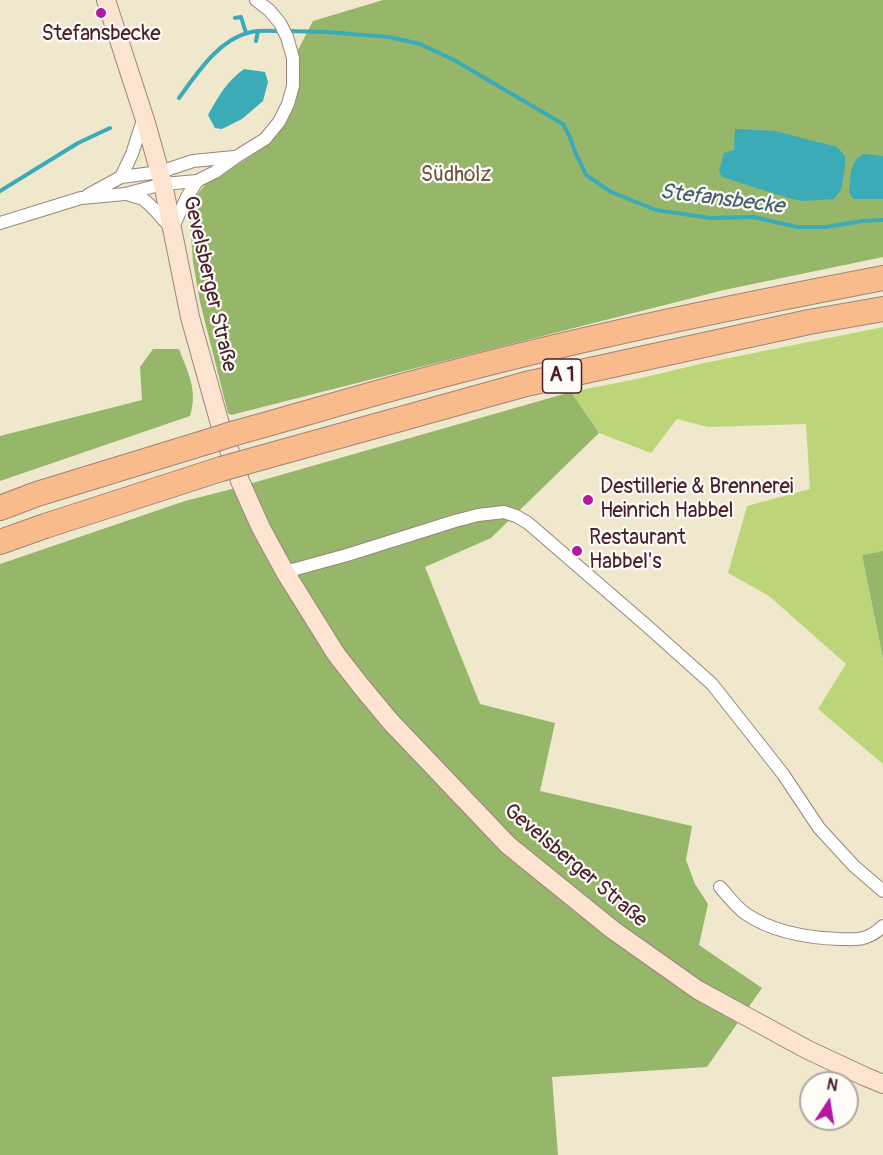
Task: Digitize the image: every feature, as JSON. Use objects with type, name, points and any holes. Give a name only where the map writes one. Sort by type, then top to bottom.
[{"type":"highway","name":"A 1","points":[[0,508],[235,433],[433,377],[663,322],[883,278]]},
{"type":"highway","name":"A 1","points":[[0,542],[221,469],[526,384],[798,324],[883,309]]},
{"type":"main road","name":"Gevelsberger Straße","points":[[106,0],[162,178],[190,317],[220,424],[240,481],[261,528],[285,572],[336,654],[390,721],[508,845],[613,930],[698,990],[808,1050],[883,1084]]},
{"type":"street","points":[[126,194],[143,199],[172,229],[197,181],[215,172],[265,139],[279,122],[288,104],[293,86],[293,58],[280,23],[256,0]]},
{"type":"street","points":[[121,177],[132,154],[144,117]]},
{"type":"street","points":[[81,198],[126,194],[193,161],[236,157]]},
{"type":"street","points":[[0,223],[81,198],[121,177],[197,181]]},
{"type":"street","points":[[285,572],[367,549],[455,520],[504,512],[522,519],[712,684],[783,774],[819,828],[854,866],[883,891]]},
{"type":"street","points":[[720,887],[744,913],[782,931],[829,939],[856,939],[877,932],[883,926]]},
{"type":"green space","name":"Südholz","points":[[383,0],[883,0],[883,257],[724,290],[231,415],[228,413],[200,302],[193,262],[191,208],[196,196],[207,182],[271,142],[285,122],[299,89],[297,52],[313,21]]},
{"type":"green space","points":[[883,327],[883,551],[862,555],[883,660],[883,764],[818,709],[846,664],[769,596],[728,573],[747,506],[810,489],[806,424],[708,427],[677,419],[651,453],[599,433],[571,392]]},
{"type":"green space","points":[[153,349],[179,349],[189,374],[192,390],[190,416],[0,481],[0,436],[142,400],[140,367]]},
{"type":"green space","points":[[571,392],[599,433],[491,538],[425,567],[480,704],[555,723],[540,791],[692,826],[686,860],[695,884],[708,904],[699,945],[762,988],[707,1067],[552,1077],[558,1155],[0,1155],[0,564],[185,501]]},
{"type":"green space","points":[[883,551],[883,659],[862,555]]},
{"type":"water","points":[[244,69],[265,72],[268,82],[263,101],[242,119],[222,129],[215,128],[208,115],[228,84]]},
{"type":"water","points":[[735,129],[775,131],[837,147],[845,156],[841,190],[834,199],[802,201],[722,177],[719,171],[724,153],[734,150]]},
{"type":"water","points":[[864,154],[883,156],[883,199],[853,199],[849,192],[853,165]]},
{"type":"waterway","points":[[235,18],[241,17],[246,33]]},
{"type":"waterway","points":[[256,41],[258,31]]},
{"type":"waterway","name":"Stefansbecke","points":[[179,98],[210,58],[229,42],[251,32],[280,31]]},
{"type":"waterway","name":"Stefansbecke","points":[[287,31],[389,37],[420,44],[454,60],[563,124],[586,175],[611,192],[656,210],[711,218],[754,217],[797,227],[826,227],[883,220]]},
{"type":"waterway","name":"Stefansbecke","points":[[0,191],[78,143],[110,128]]},
{"type":"place","name":"Stefansbecke","points":[[101,13]]},
{"type":"place","name":"Destillerie & Brennerei Heinrich Habbel","points":[[588,500]]},
{"type":"place","name":"Restaurant Habbel's","points":[[577,551]]}]
